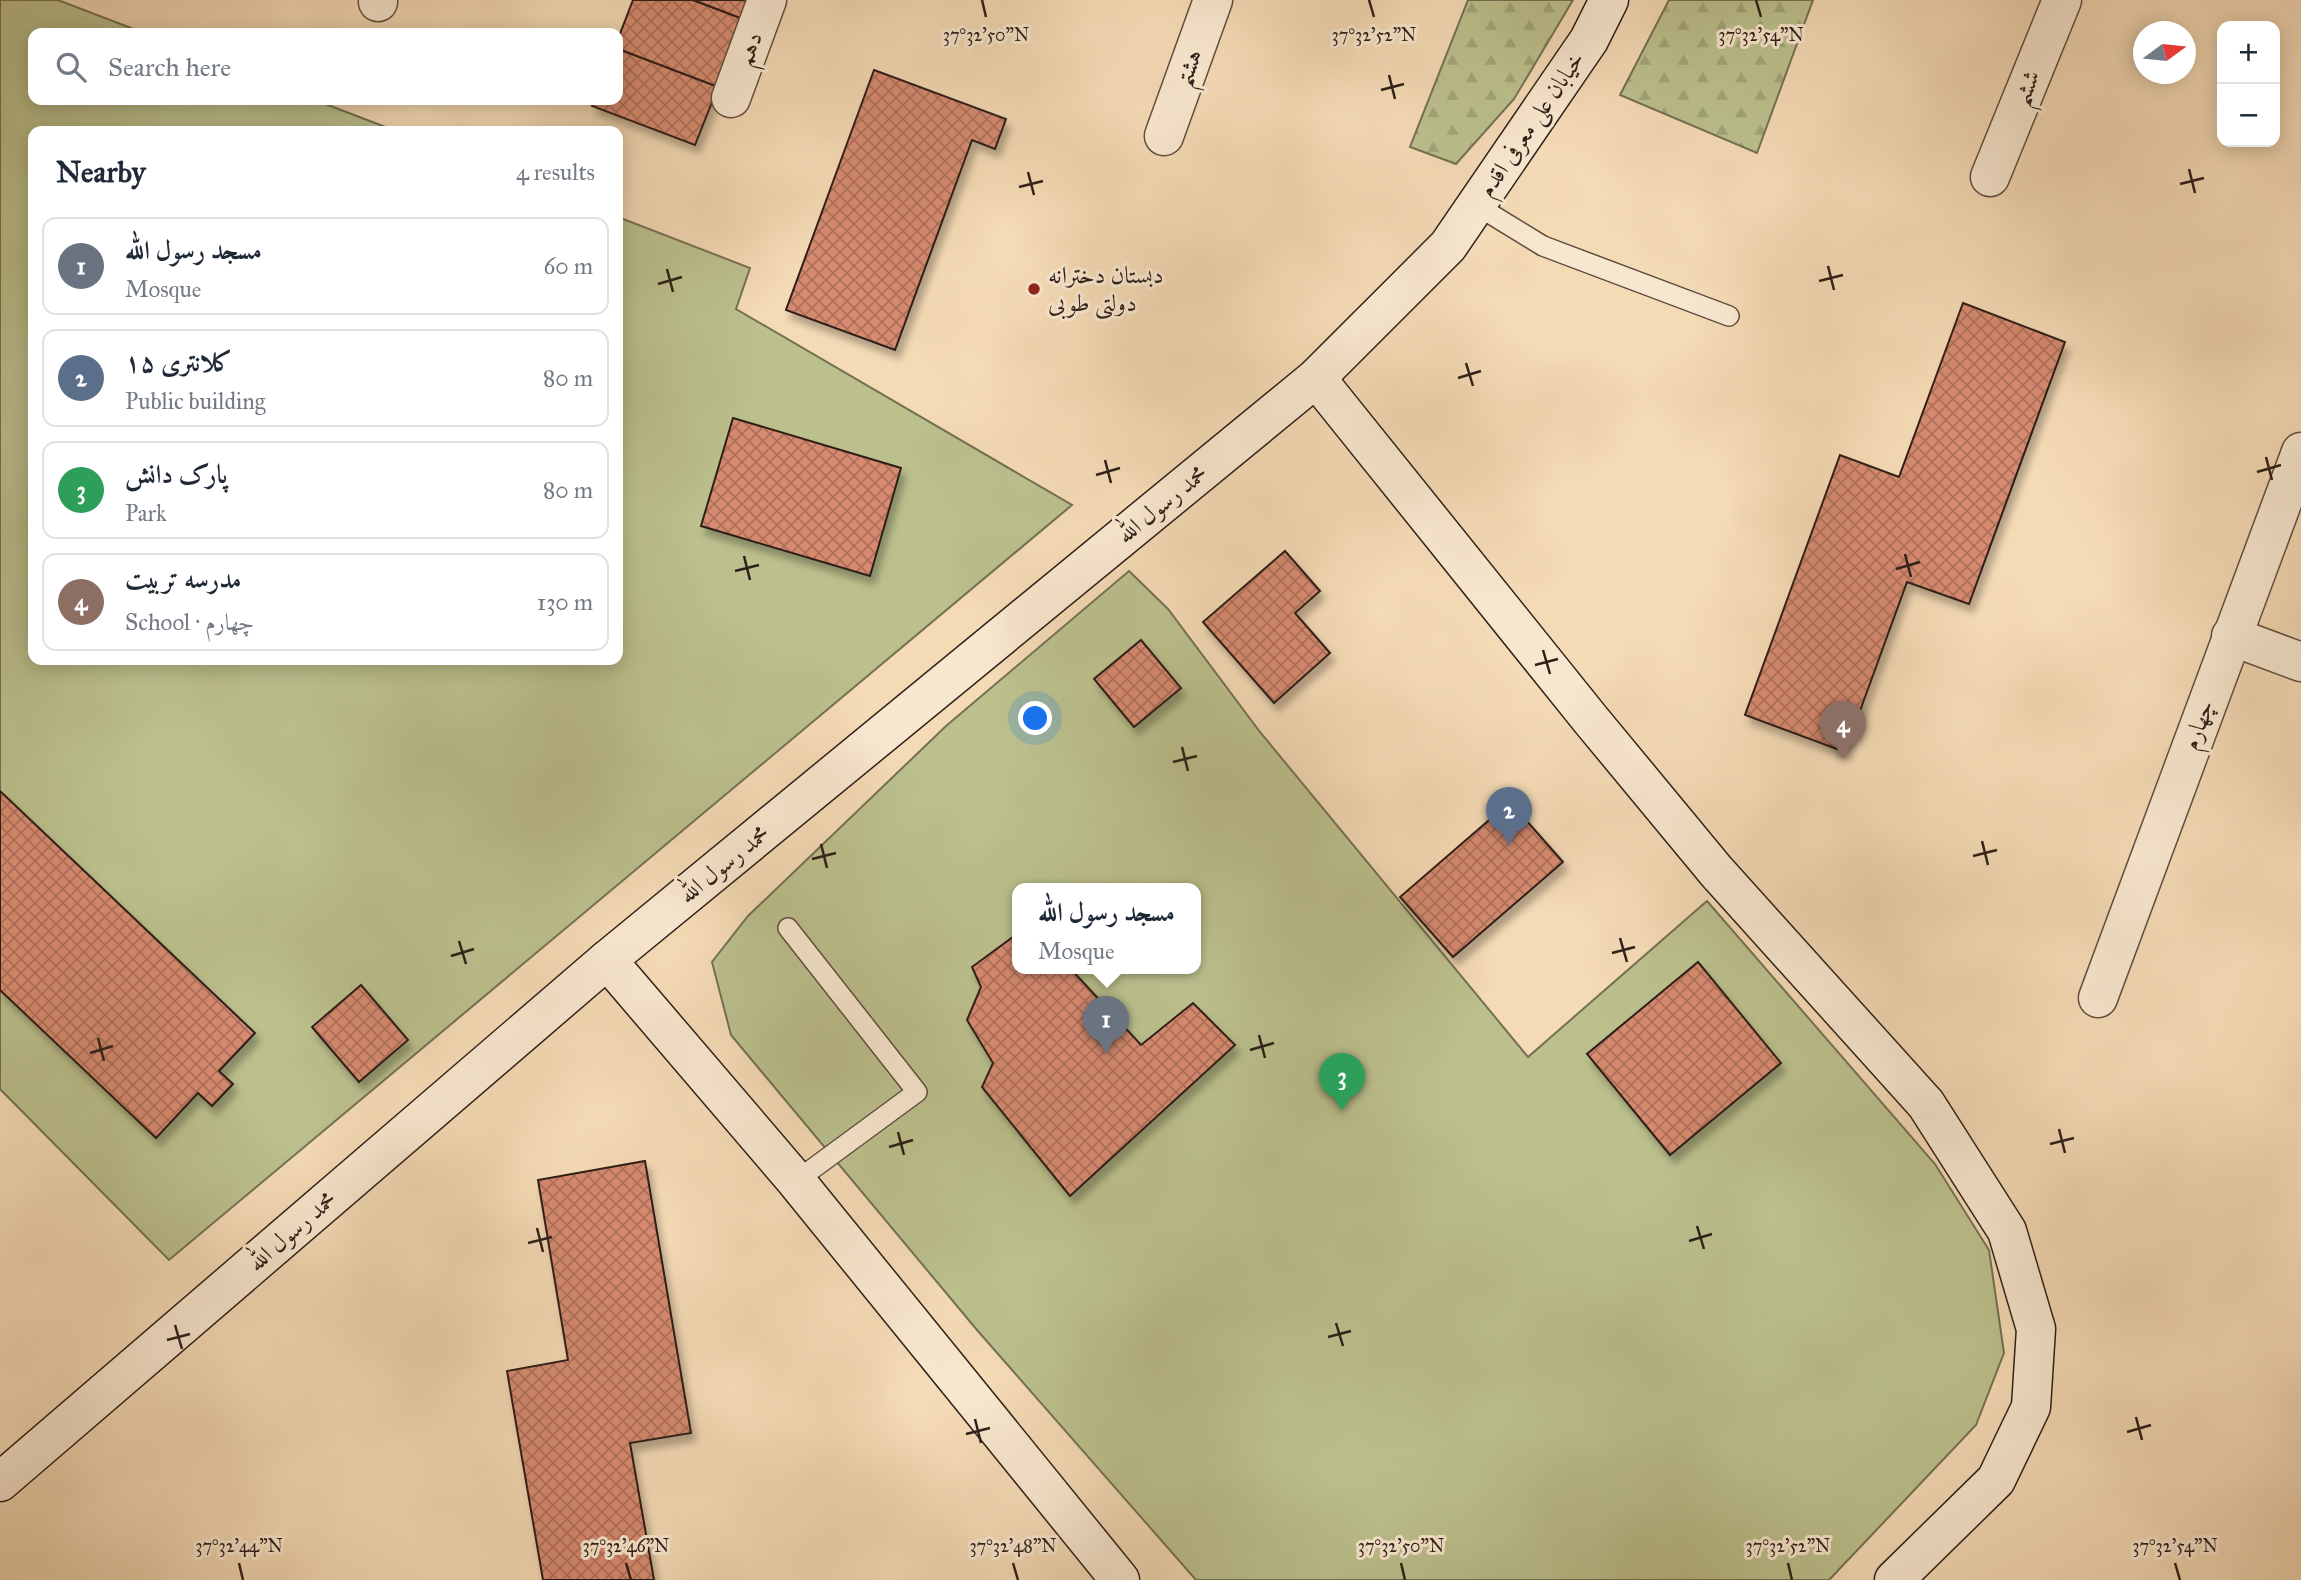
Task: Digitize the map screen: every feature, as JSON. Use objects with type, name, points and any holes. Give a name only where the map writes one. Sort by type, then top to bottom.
[{"type":"street","name":"دهم","points":[[731,98],[767,0]]},
{"type":"street","name":"هشتم","points":[[1164,136],[1213,0]]},
{"type":"street","name":"خیابان علی معرفی اقدم","points":[[1448,246],[1589,40],[1609,0]]},
{"type":"street","name":"ششم","points":[[1990,177],[2062,0]]},
{"type":"street","name":"محمد رسول الله","points":[[0,1482],[607,960],[1316,377],[1448,246]]},
{"type":"street","points":[[1316,377],[1716,871],[1926,1104],[2007,1231],[2036,1329],[2031,1407],[1996,1480],[1894,1580]]},
{"type":"street","name":"چهارم","points":[[2098,998],[2301,452]]},
{"type":"street","points":[[2231,636],[2301,662]]},
{"type":"street","points":[[607,960],[796,1181],[1120,1580]]},
{"type":"lane","points":[[1476,205],[1543,246],[1729,316]]},
{"type":"lane","points":[[788,929],[917,1092],[796,1181]]},
{"type":"green space","points":[[0,0],[58,0],[131,28],[28,28],[28,105],[328,105],[383,126],[28,126],[28,665],[623,665],[623,219],[750,268],[736,309],[1072,505],[169,1260],[0,1089]]},
{"type":"green space","points":[[1468,0],[1573,0],[1514,99],[1456,164],[1410,147]]},
{"type":"green space","points":[[1669,0],[1813,0],[1757,153],[1620,95]]},
{"type":"green space","points":[[1129,571],[1168,609],[1260,732],[1528,1057],[1707,901],[1935,1164],[1989,1250],[2004,1353],[1976,1425],[1829,1580],[1196,1580],[977,1330],[731,1035],[712,962],[748,916],[946,726]]},
{"type":"building","points":[[633,0],[693,0],[743,19],[718,87],[623,51],[622,28]]},
{"type":"building","points":[[693,0],[750,0],[743,19]]},
{"type":"building","points":[[623,51],[718,87],[695,145],[592,106],[623,105]]},
{"type":"building","points":[[874,70],[1006,119],[995,149],[972,140],[895,350],[786,310]]},
{"type":"building","points":[[1963,303],[2065,342],[1969,604],[1907,582],[1845,752],[1745,715],[1840,455],[1899,477]]},
{"type":"building","points":[[733,418],[901,468],[870,576],[701,526]]},
{"type":"building","points":[[1285,551],[1320,591],[1295,613],[1330,653],[1274,703],[1203,622]]},
{"type":"building","points":[[1141,640],[1181,688],[1134,727],[1094,679]]},
{"type":"building","points":[[0,791],[255,1033],[219,1071],[233,1084],[212,1106],[198,1093],[156,1138],[0,990]]},
{"type":"building","points":[[1510,802],[1563,862],[1453,957],[1400,897]]},
{"type":"building","points":[[1012,938],[1012,974],[1076,974],[1141,1045],[1193,1003],[1235,1045],[1070,1196],[982,1087],[993,1063],[967,1020],[981,987],[972,967]]},
{"type":"building","points":[[1698,962],[1781,1063],[1670,1155],[1587,1054]]},
{"type":"building","points":[[361,985],[408,1040],[359,1082],[312,1027]]},
{"type":"building","points":[[645,1161],[691,1433],[630,1443],[654,1580],[543,1580],[507,1371],[568,1360],[538,1180]]},
{"type":"place","name":"دبستان دخترانه دولتی طوبی","points":[[1034,289]]},
{"type":"place","name":"مدرسه تربیت","points":[[1843,759]]},
{"type":"place","name":"کلانتری ۱۵","points":[[1509,845]]},
{"type":"place","name":"مسجد رسول الله","points":[[1106,1054]]},
{"type":"place","name":"پارک دانش","points":[[1342,1111]]}]
